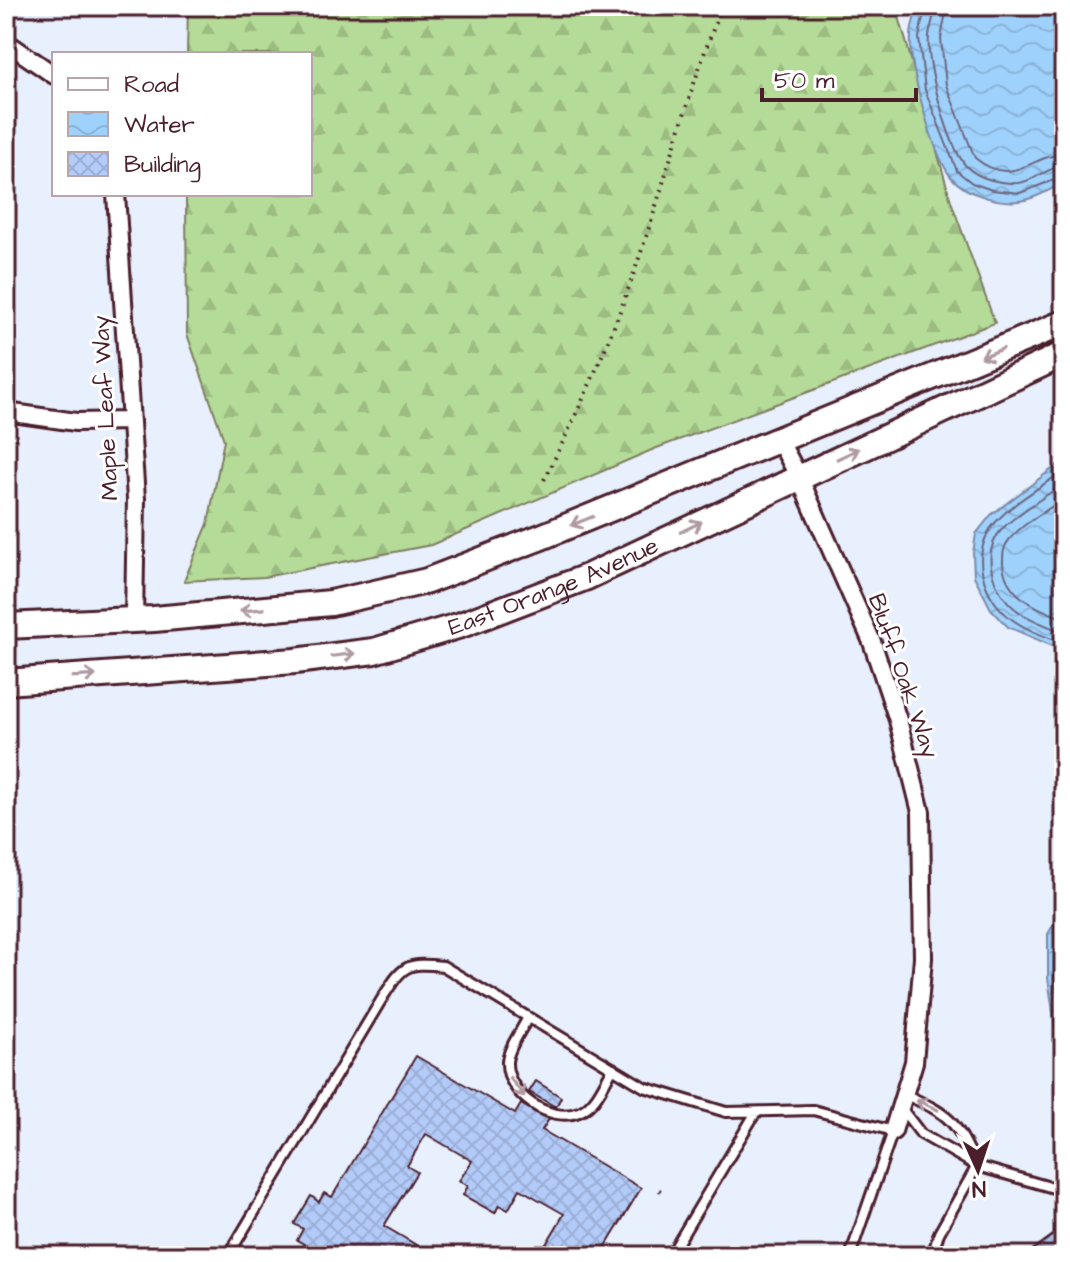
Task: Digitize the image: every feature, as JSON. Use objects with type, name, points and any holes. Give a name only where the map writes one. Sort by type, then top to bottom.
[{"type":"street","points":[[6,42],[52,74]]},
{"type":"street","name":"Maple Leaf Way","points":[[116,196],[136,499],[134,620]]},
{"type":"street","name":"East Orange Avenue","points":[[6,626],[134,620],[331,603],[427,581],[555,532],[1064,323]]},
{"type":"street","name":"East Orange Avenue","points":[[6,682],[295,661],[374,651],[490,615],[574,583],[1064,354]]},
{"type":"street","points":[[6,412],[76,422],[131,421]]},
{"type":"street","name":"Bluff Oak Way","points":[[779,440],[799,477],[872,642],[898,720],[921,812],[923,958],[914,1062],[893,1131]]},
{"type":"lane","points":[[228,1256],[401,970],[420,963],[443,966],[644,1087],[726,1112],[813,1110],[893,1131],[850,1256]]},
{"type":"lane","points":[[528,1017],[507,1060],[509,1076],[518,1091],[537,1107],[559,1115],[579,1112],[593,1101],[613,1068]]},
{"type":"lane","points":[[902,1100],[921,1134],[977,1166],[1064,1191]]},
{"type":"lane","points":[[902,1100],[939,1110],[953,1121],[977,1166]]},
{"type":"lane","points":[[670,1256],[756,1112]]},
{"type":"lane","points":[[932,1256],[939,1233],[977,1166]]},
{"type":"path","points":[[544,480],[573,422],[636,268],[699,62],[722,6]]},
{"type":"green space","points":[[188,6],[896,6],[951,201],[995,323],[654,449],[431,545],[264,577],[184,581],[208,524],[224,440],[187,334],[186,196],[312,196],[312,52],[187,52]]},
{"type":"water","points":[[918,6],[1064,6],[1064,182],[1030,199],[1006,201],[975,194],[951,177],[930,130],[913,67],[911,32]]},
{"type":"water","points":[[1064,460],[1064,651],[1008,627],[991,609],[974,576],[973,553],[976,534],[991,515]]},
{"type":"water","points":[[1064,906],[1064,1038],[1055,1026],[1048,978],[1048,934]]},
{"type":"building","points":[[416,1056],[515,1114],[521,1104],[549,1119],[542,1130],[641,1188],[600,1256],[539,1256],[564,1214],[520,1189],[508,1210],[499,1205],[495,1213],[463,1195],[468,1186],[459,1181],[472,1161],[426,1134],[407,1166],[417,1172],[384,1226],[435,1256],[297,1256],[304,1244],[297,1240],[303,1229],[294,1224],[311,1196],[319,1202],[324,1193],[332,1197]]},
{"type":"building","points":[[536,1081],[561,1097],[556,1107],[529,1092]]},
{"type":"building","points":[[1056,1233],[1064,1244],[1064,1256],[1024,1256]]}]
